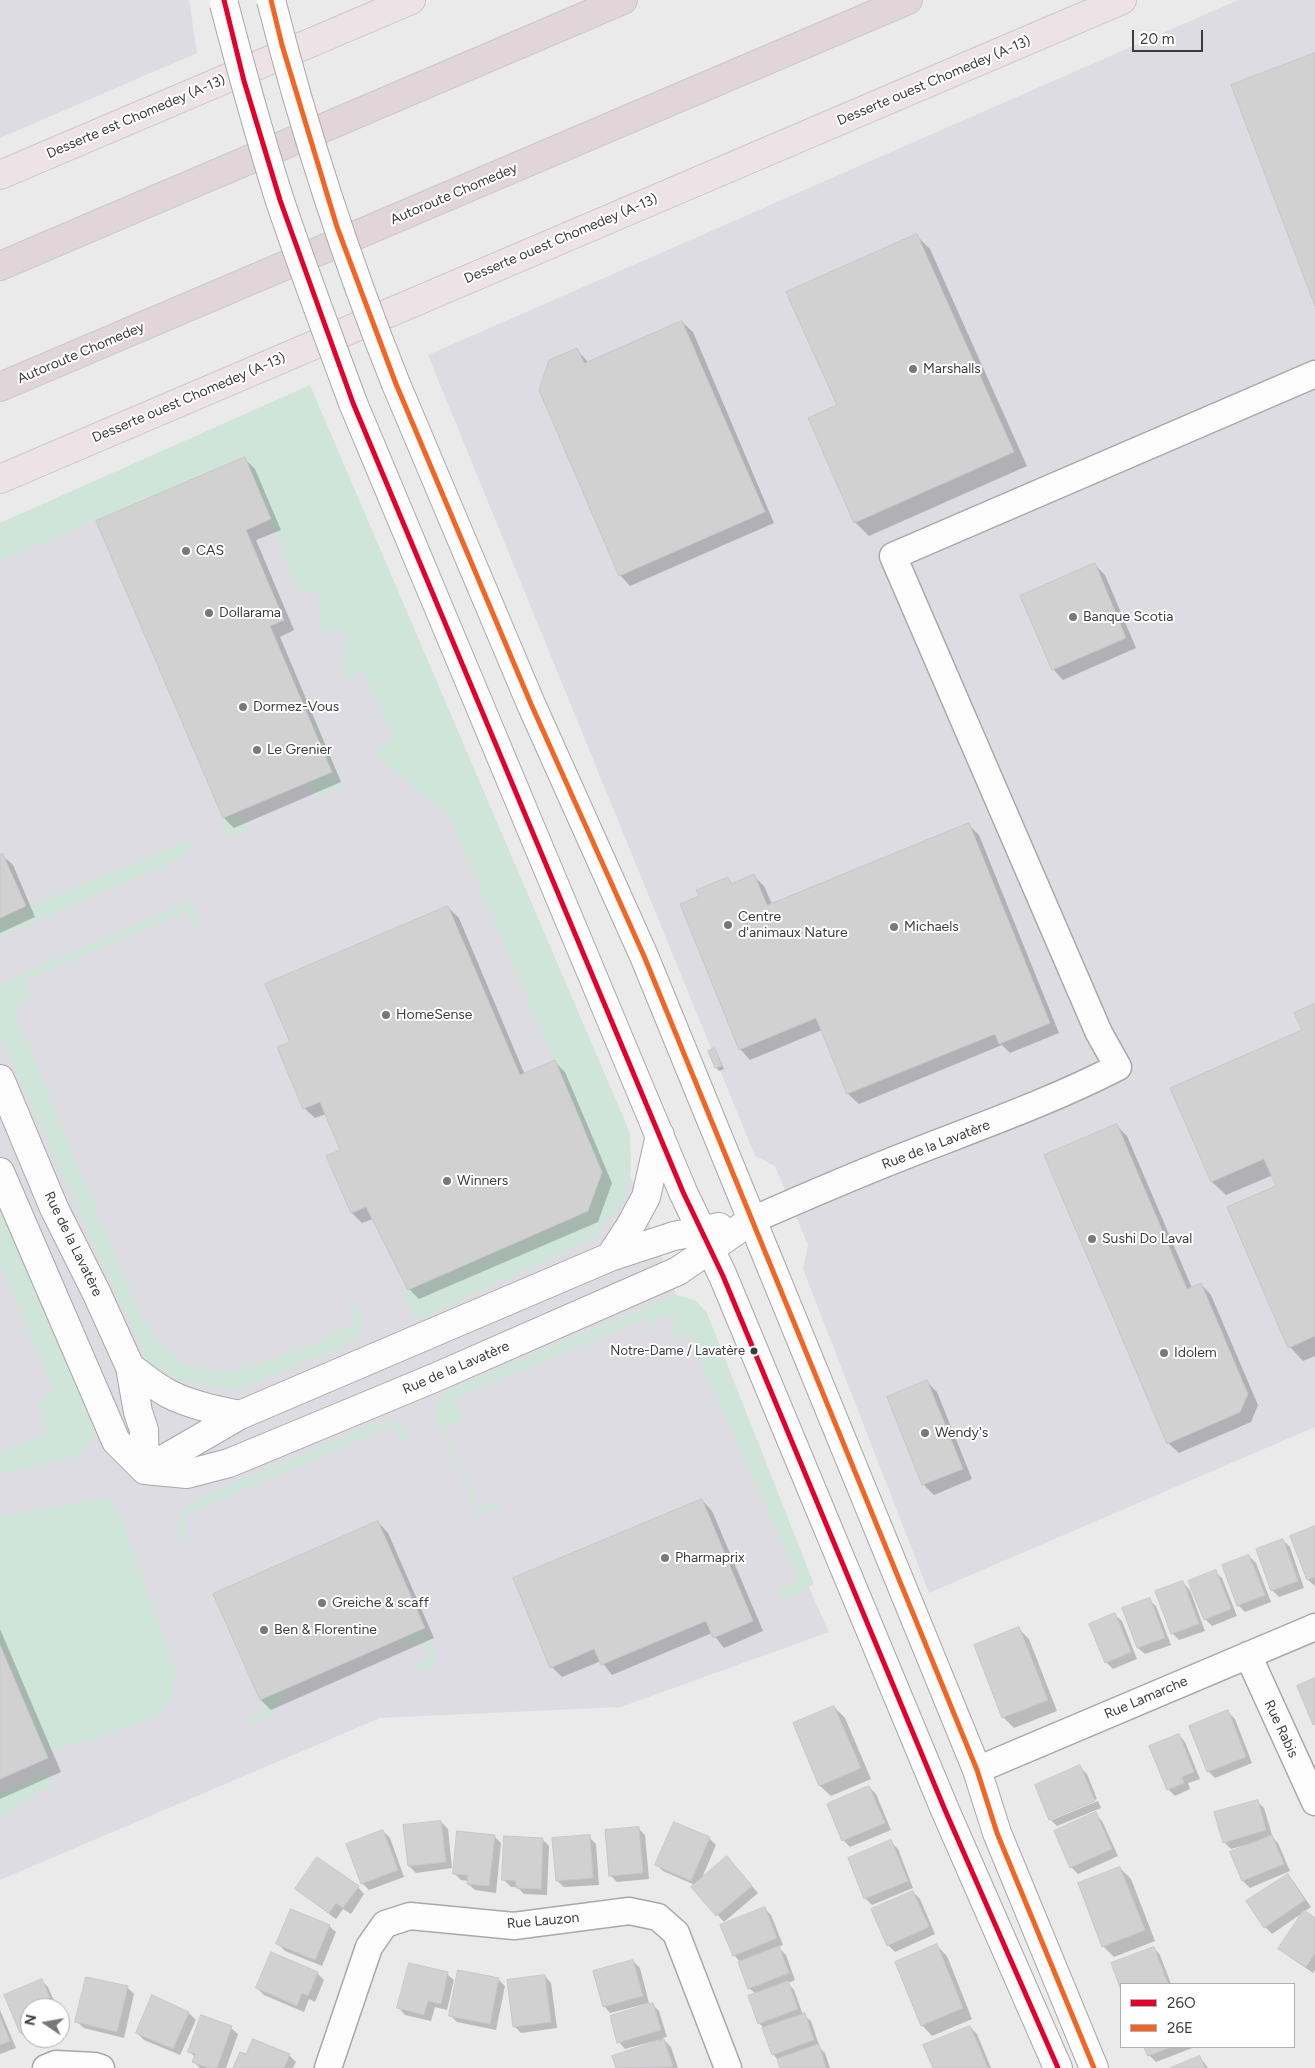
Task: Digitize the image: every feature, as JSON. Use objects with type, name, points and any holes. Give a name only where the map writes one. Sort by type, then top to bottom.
[{"type":"highway","points":[[0,266],[624,0]]},
{"type":"highway","name":"Autoroute Chomedey","points":[[0,387],[908,0]]},
{"type":"main road","name":"Desserte est Chomedey (A-13)","points":[[0,175],[410,0]]},
{"type":"main road","name":"Desserte ouest Chomedey (A-13)","points":[[0,479],[1122,0]]},
{"type":"street","points":[[271,0],[337,227],[396,384],[528,695],[640,947],[977,1770],[997,1833],[1094,2068]]},
{"type":"street","points":[[224,2],[247,90],[280,200],[302,266],[353,403],[945,1810],[1058,2068]]},
{"type":"street","name":"Rue de la Lavatère","points":[[145,1470],[186,1474],[248,1456],[678,1271],[706,1240],[905,1155],[1054,1098],[1118,1067],[1099,1033],[893,556],[1315,374]]},
{"type":"street","name":"Rue de la Lavatère","points":[[0,1079],[54,1208],[98,1294],[130,1367],[138,1412],[144,1430],[145,1470]]},
{"type":"street","points":[[610,1256],[629,1228],[646,1197],[660,1135]]},
{"type":"street","points":[[0,1172],[116,1441],[145,1470]]},
{"type":"street","name":"Rue de la Lavatère","points":[[145,1470],[240,1415],[610,1256],[674,1236],[706,1240]]},
{"type":"street","points":[[130,1367],[167,1392],[180,1398],[204,1407],[240,1415]]},
{"type":"street","name":"Rue Lamarche","points":[[977,1770],[1315,1627]]},
{"type":"street","name":"Rue Rabis","points":[[1248,1655],[1315,1802]]},
{"type":"street","name":"Rue Lauzon","points":[[328,2068],[369,1947],[385,1924],[410,1916],[514,1926],[629,1911],[658,1917],[676,1933],[728,2068]]},
{"type":"street","points":[[46,2068],[56,2064],[101,2068]]},
{"type":"shaded area","points":[[0,0],[189,0],[197,53],[0,138]]},
{"type":"shaded area","points":[[1238,0],[1315,0],[1315,1427],[929,1593],[803,1269],[808,1245],[775,1166],[755,1156],[428,355]]},
{"type":"shaded area","points":[[302,407],[622,1154],[681,1306],[829,1632],[621,1707],[380,1718],[0,1880],[0,536]]},
{"type":"green space","points":[[310,385],[630,1133],[631,1169],[624,1202],[591,1240],[423,1318],[414,1317],[402,1293],[588,1212],[602,1172],[450,818],[375,755],[393,736],[363,671],[341,679],[347,632],[322,632],[319,592],[305,590],[300,596],[245,458],[0,561],[0,523]]},
{"type":"green space","points":[[317,724],[342,786],[316,798],[309,783],[240,812],[249,830],[232,837],[226,832],[220,820],[332,772],[312,726]]},
{"type":"green space","points":[[193,839],[184,858],[0,937],[0,918]]},
{"type":"green space","points":[[191,900],[201,926],[196,931],[186,911],[25,981],[30,998],[13,1008],[139,1312],[158,1340],[184,1364],[230,1373],[299,1350],[356,1322],[348,1304],[352,1302],[360,1312],[364,1326],[356,1338],[335,1351],[239,1390],[176,1380],[150,1365],[0,1036],[0,984]]},
{"type":"green space","points":[[0,1204],[97,1429],[89,1445],[75,1457],[10,1473],[0,1469],[0,1447],[3,1451],[48,1433],[37,1401],[54,1391],[0,1264]]},
{"type":"green space","points":[[681,1296],[696,1301],[707,1313],[814,1584],[790,1598],[781,1599],[777,1589],[799,1581],[689,1335],[673,1340],[675,1317],[655,1317],[652,1339],[647,1319],[455,1398],[463,1419],[443,1428],[479,1508],[499,1501],[502,1506],[479,1515],[434,1414],[438,1413],[437,1404],[443,1392],[669,1297]]},
{"type":"green space","points":[[391,1420],[403,1428],[410,1439],[405,1445],[393,1426],[184,1516],[186,1539],[177,1538],[180,1512],[201,1497],[376,1423]]},
{"type":"green space","points":[[110,1499],[120,1514],[176,1672],[172,1699],[156,1717],[97,1738],[46,1752],[0,1645],[0,1517],[91,1500]]},
{"type":"green space","points":[[425,1628],[438,1657],[434,1666],[416,1671],[412,1666],[429,1658],[421,1639],[405,1646],[402,1638]]},
{"type":"green space","points":[[288,1688],[271,1716],[250,1724],[247,1719],[265,1712],[260,1700]]},
{"type":"green space","points":[[44,1772],[52,1774],[51,1784],[0,1819],[0,1794]]},
{"type":"building","points":[[1315,53],[1315,306],[1231,85]]},
{"type":"building","points":[[917,234],[1014,452],[854,523],[808,418],[837,405],[786,292]]},
{"type":"building","points":[[682,321],[765,512],[619,576],[539,390],[549,360],[577,348],[584,363]]},
{"type":"building","points":[[245,457],[271,519],[246,530],[284,620],[270,626],[332,772],[223,818],[96,521]]},
{"type":"building","name":"Banque Scotia","points":[[1095,563],[1126,638],[1052,670],[1020,596]]},
{"type":"building","points":[[969,823],[1050,1023],[999,1044],[995,1034],[847,1094],[816,1018],[739,1050],[680,904],[699,896],[696,890],[728,877],[731,884],[754,874],[767,905]]},
{"type":"building","points":[[3,854],[26,906],[0,918],[0,855]]},
{"type":"building","points":[[448,906],[520,1075],[555,1060],[602,1172],[588,1211],[408,1290],[366,1207],[351,1213],[326,1156],[340,1150],[320,1102],[303,1109],[277,1047],[290,1042],[265,984]]},
{"type":"building","points":[[1315,1004],[1315,1336],[1288,1348],[1227,1207],[1276,1186],[1264,1159],[1211,1182],[1170,1088],[1302,1030],[1294,1013]]},
{"type":"building","points":[[715,1048],[722,1066],[715,1068],[708,1051]]},
{"type":"building","points":[[1117,1124],[1187,1289],[1201,1283],[1248,1394],[1240,1412],[1167,1444],[1044,1155]]},
{"type":"building","name":"Wendy's","points":[[927,1380],[963,1469],[922,1485],[887,1397]]},
{"type":"building","points":[[702,1499],[753,1621],[713,1638],[706,1621],[601,1665],[594,1649],[550,1668],[513,1578]]},
{"type":"building","points":[[378,1521],[425,1628],[260,1700],[213,1594]]},
{"type":"building","points":[[1315,1526],[1315,1577],[1307,1580],[1290,1536]]},
{"type":"building","points":[[1283,1539],[1298,1581],[1271,1591],[1256,1549]]},
{"type":"building","points":[[1249,1555],[1265,1595],[1237,1606],[1222,1565]]},
{"type":"building","points":[[1216,1570],[1231,1609],[1204,1620],[1188,1581]]},
{"type":"building","points":[[1183,1581],[1199,1624],[1171,1634],[1155,1591]]},
{"type":"building","points":[[1150,1598],[1165,1638],[1137,1648],[1122,1608]]},
{"type":"building","points":[[1115,1613],[1131,1652],[1105,1663],[1089,1624]]},
{"type":"building","points":[[1019,1627],[1048,1700],[1002,1718],[974,1645]]},
{"type":"building","points":[[0,1645],[48,1758],[0,1779]]},
{"type":"building","points":[[1315,1678],[1315,1724],[1313,1725],[1297,1686]]},
{"type":"building","points":[[834,1706],[861,1768],[819,1786],[793,1723]]},
{"type":"building","points":[[1228,1710],[1246,1757],[1207,1772],[1189,1726]]},
{"type":"building","points":[[1179,1734],[1194,1772],[1182,1777],[1184,1783],[1167,1790],[1149,1746]]},
{"type":"building","points":[[1080,1765],[1095,1801],[1049,1820],[1035,1785]]},
{"type":"building","points":[[869,1786],[885,1823],[842,1841],[827,1804]]},
{"type":"building","points":[[1258,1800],[1266,1830],[1223,1843],[1214,1812]]},
{"type":"building","points":[[1096,1812],[1112,1849],[1070,1868],[1054,1831]]},
{"type":"building","points":[[441,1821],[446,1862],[408,1866],[403,1825]]},
{"type":"building","points":[[674,1822],[710,1837],[691,1881],[655,1865]]},
{"type":"building","points":[[639,1827],[643,1873],[609,1876],[605,1830]]},
{"type":"building","points":[[383,1830],[398,1870],[361,1884],[346,1844]]},
{"type":"building","points":[[457,1831],[495,1835],[489,1886],[467,1884],[468,1875],[453,1874]]},
{"type":"building","points":[[590,1835],[593,1878],[556,1881],[552,1838]]},
{"type":"building","points":[[1272,1835],[1284,1864],[1242,1881],[1230,1852]]},
{"type":"building","points":[[504,1836],[543,1838],[541,1889],[516,1888],[516,1881],[502,1880]]},
{"type":"building","points":[[891,1840],[908,1881],[864,1899],[848,1858]]},
{"type":"building","points":[[727,1856],[752,1886],[716,1916],[691,1887]]},
{"type":"building","points":[[317,1857],[359,1886],[343,1908],[336,1903],[329,1913],[295,1889]]},
{"type":"building","points":[[1120,1867],[1145,1930],[1102,1947],[1078,1883]]},
{"type":"building","points":[[1288,1874],[1305,1900],[1264,1928],[1246,1901]]},
{"type":"building","points":[[913,1891],[929,1927],[887,1946],[871,1909]]},
{"type":"building","points":[[765,1907],[777,1938],[733,1956],[720,1925]]},
{"type":"building","points":[[291,1909],[330,1925],[315,1960],[276,1944]]},
{"type":"building","points":[[1304,1910],[1315,1918],[1315,1953],[1306,1967],[1278,1949]]},
{"type":"building","points":[[937,1944],[963,2008],[921,2026],[895,1962]]},
{"type":"building","points":[[779,1946],[789,1973],[748,1989],[738,1962]]},
{"type":"building","points":[[1154,1947],[1168,1983],[1120,1983],[1120,1987],[1111,1963]]},
{"type":"building","points":[[271,1952],[318,1972],[308,1996],[302,1993],[297,2006],[256,1988]]},
{"type":"building","points":[[633,1960],[643,1996],[603,2007],[593,1971]]},
{"type":"building","points":[[409,1963],[448,1972],[441,2004],[428,2001],[424,2015],[397,2008]]},
{"type":"building","points":[[458,1970],[499,1978],[490,2024],[449,2016]]},
{"type":"building","points":[[545,1975],[551,2022],[513,2027],[507,1980]]},
{"type":"building","points":[[86,1977],[128,1986],[117,2032],[75,2022]]},
{"type":"building","points":[[42,1979],[50,1998],[20,1998],[20,2033],[4,1995]]},
{"type":"building","points":[[788,1981],[798,2009],[758,2024],[748,1996]]},
{"type":"building","points":[[152,1995],[189,2012],[173,2049],[136,2033]]},
{"type":"building","points":[[653,2003],[661,2030],[617,2043],[610,2016]]},
{"type":"building","points":[[805,2013],[814,2040],[772,2055],[762,2028]]},
{"type":"building","points":[[201,2015],[232,2026],[217,2068],[209,2068],[192,2062],[195,2054],[188,2052]]},
{"type":"building","points":[[0,2017],[10,2041],[0,2045]]},
{"type":"building","points":[[970,2026],[988,2068],[933,2068],[923,2045]]},
{"type":"building","points":[[253,2039],[290,2054],[284,2068],[233,2068],[240,2052],[246,2054]]},
{"type":"building","points":[[664,2039],[673,2067],[616,2068],[612,2056]]},
{"type":"building","points":[[819,2044],[826,2068],[780,2068],[777,2059]]},
{"type":"building","points":[[1144,2048],[1168,2048],[1148,2056]]},
{"type":"building","points":[[1200,2056],[1205,2068],[1170,2068]]},
{"type":"transit line","name":"26O","points":[[224,0],[244,81],[280,200],[353,403],[683,1192],[723,1276],[945,1810],[1058,2068]]},
{"type":"transit line","name":"26E","points":[[271,0],[282,45],[337,227],[396,384],[531,704],[644,956],[977,1770],[997,1833],[1094,2068]]},
{"type":"place","name":"Marshalls","points":[[913,369]]},
{"type":"place","name":"CAS","points":[[186,551]]},
{"type":"place","name":"Dollarama","points":[[209,613]]},
{"type":"place","name":"Banque Scotia","points":[[1073,617]]},
{"type":"place","name":"Dormez-Vous","points":[[243,707]]},
{"type":"place","name":"Le Grenier","points":[[257,750]]},
{"type":"place","name":"Centre d'animaux Nature","points":[[728,925]]},
{"type":"place","name":"Michaels","points":[[894,927]]},
{"type":"place","name":"HomeSense","points":[[386,1015]]},
{"type":"place","name":"Winners","points":[[447,1181]]},
{"type":"place","name":"Sushi Do Laval","points":[[1092,1239]]},
{"type":"place","name":"Notre-Dame / Lavatère","points":[[754,1351]]},
{"type":"place","name":"Idolem","points":[[1164,1353]]},
{"type":"place","name":"Wendy's","points":[[925,1433]]},
{"type":"place","name":"Pharmaprix","points":[[665,1558]]},
{"type":"place","name":"Greiche & scaff","points":[[322,1603]]},
{"type":"place","name":"Ben & Florentine","points":[[264,1630]]}]
